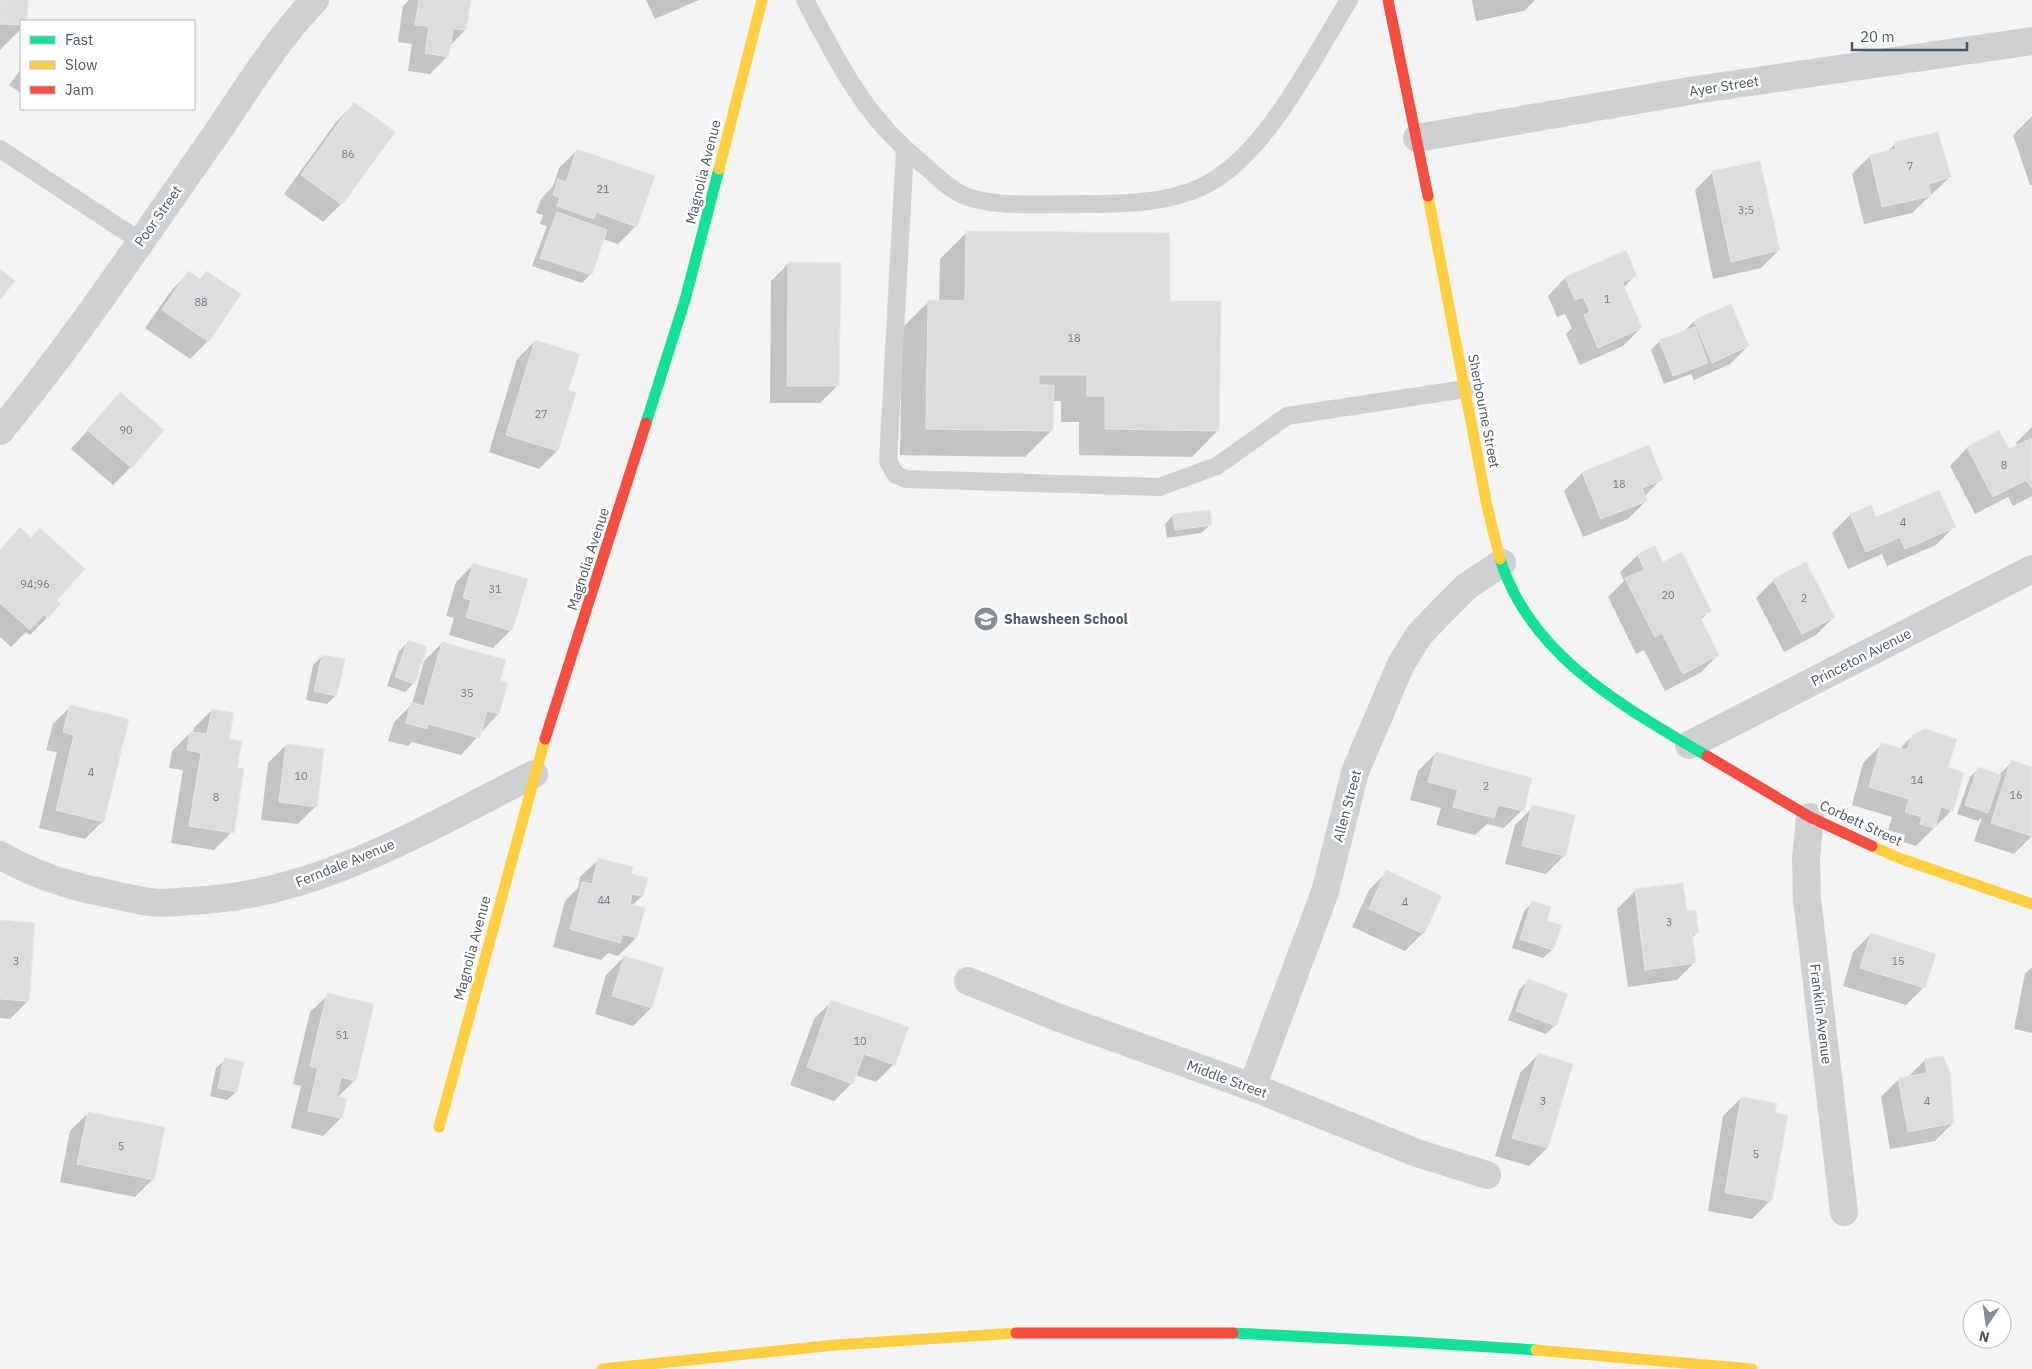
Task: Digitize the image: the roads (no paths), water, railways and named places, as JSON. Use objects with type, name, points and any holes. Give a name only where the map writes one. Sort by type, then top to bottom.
[{"type":"main road","name":"Magnolia Avenue","points":[[439,1127],[534,774],[685,300],[762,0]]},
{"type":"main road","name":"Sherbourne Street","points":[[1388,0],[1417,138],[1487,506],[1502,563],[1531,620],[1560,657],[1617,702],[1690,745]]},
{"type":"main road","name":"Corbett Street","points":[[1690,745],[1810,817],[1900,858],[2032,904]]},
{"type":"main road","points":[[602,1369],[910,1340],[1106,1332],[1218,1332],[1377,1340],[1600,1355],[1752,1369]]},
{"type":"street","name":"Poor Street","points":[[0,431],[44,378],[93,312],[265,64],[315,0]]},
{"type":"street","name":"Ayer Street","points":[[1417,138],[1695,90],[2032,42]]},
{"type":"street","name":"Allen Street","points":[[1252,1087],[1326,892],[1355,772],[1400,664],[1419,635],[1467,586],[1502,563]]},
{"type":"street","name":"Princeton Avenue","points":[[1690,745],[2032,569]]},
{"type":"street","name":"Ferndale Avenue","points":[[0,855],[15,864],[78,888],[152,903],[232,898],[296,884],[332,872],[441,822],[534,774]]},
{"type":"street","name":"Franklin Avenue","points":[[1810,817],[1806,859],[1807,899],[1844,1212]]},
{"type":"street","name":"Middle Street","points":[[968,981],[1062,1019],[1252,1087],[1417,1153],[1487,1175]]},
{"type":"lane","points":[[805,0],[865,103],[884,128],[905,149],[957,192],[987,201],[1021,204],[1111,204],[1150,201],[1187,192],[1214,180],[1265,132],[1349,0]]},
{"type":"lane","points":[[0,149],[140,242]]},
{"type":"lane","points":[[905,149],[888,461],[896,475],[906,479],[1159,487],[1218,466],[1287,416],[1465,389]]},
{"type":"place","name":"Shawsheen School","points":[[986,619]]}]
